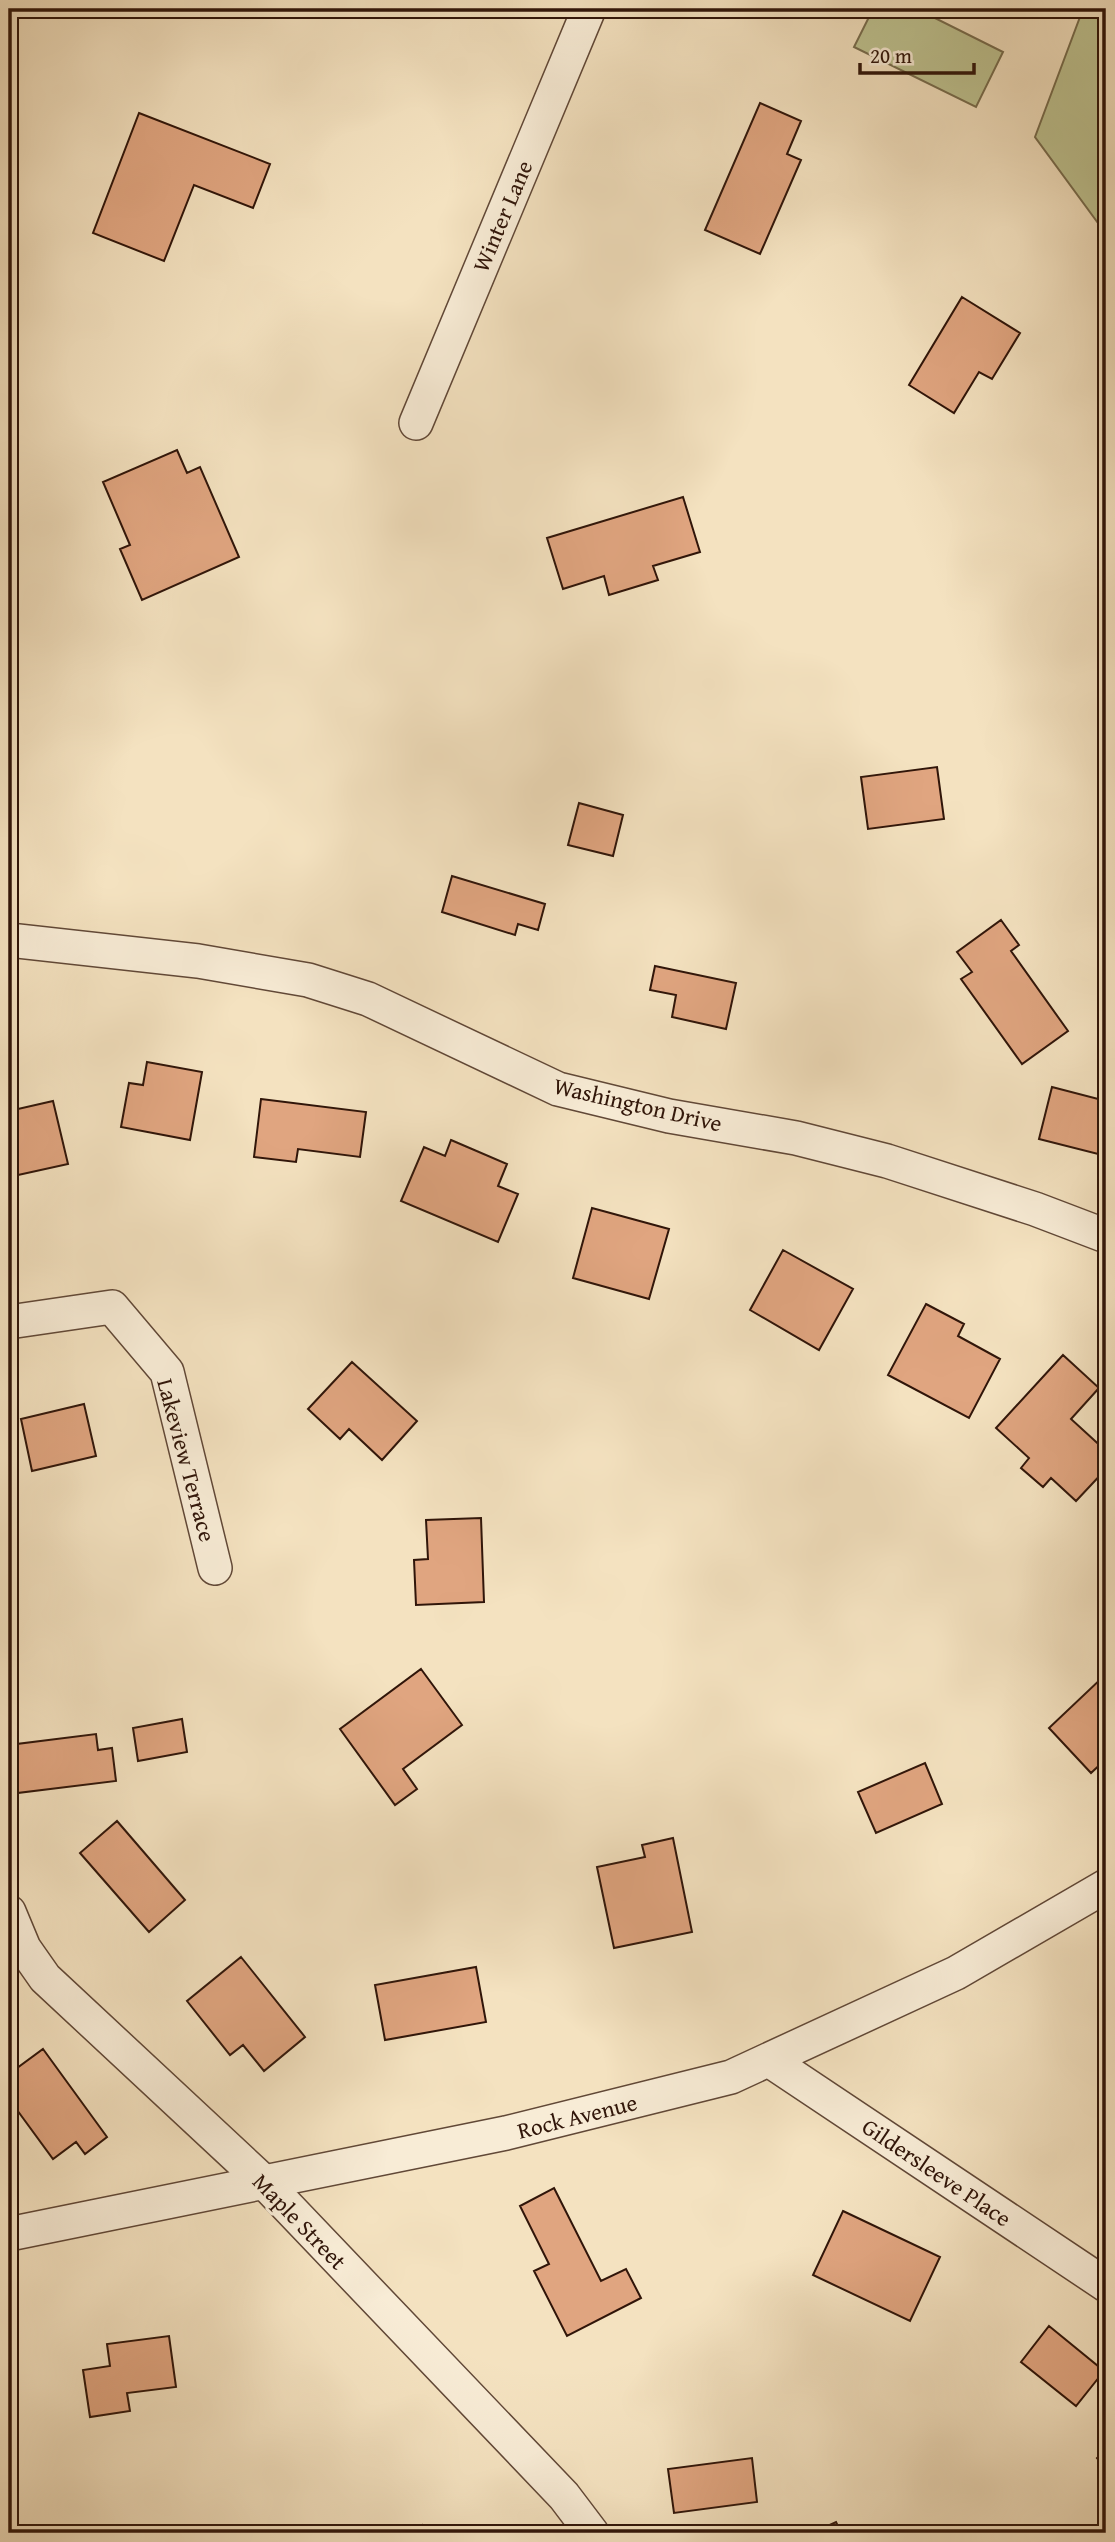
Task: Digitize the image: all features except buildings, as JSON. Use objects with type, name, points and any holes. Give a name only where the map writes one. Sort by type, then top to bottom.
[{"type":"street","name":"Winter Lane","points":[[416,423],[589,9]]},
{"type":"street","name":"Washington Drive","points":[[9,940],[198,961],[308,980],[368,999],[558,1089],[668,1116],[796,1138],[874,1158],[1035,1209],[1106,1236]]},
{"type":"street","name":"Lakeview Terrace","points":[[9,1322],[112,1307],[167,1372],[215,1568]]},
{"type":"street","name":"Rock Avenue","points":[[9,2234],[506,2133],[731,2077],[956,1973],[1106,1886]]},
{"type":"street","name":"Maple Street","points":[[9,1912],[24,1948],[45,1978],[265,2183],[565,2496],[592,2533]]},
{"type":"street","name":"Gildersleeve Place","points":[[769,2060],[1106,2285]]},
{"type":"green space","points":[[873,9],[917,9],[1003,52],[976,107],[854,47]]},
{"type":"green space","points":[[1083,9],[1106,9],[1106,234],[1035,137]]}]
